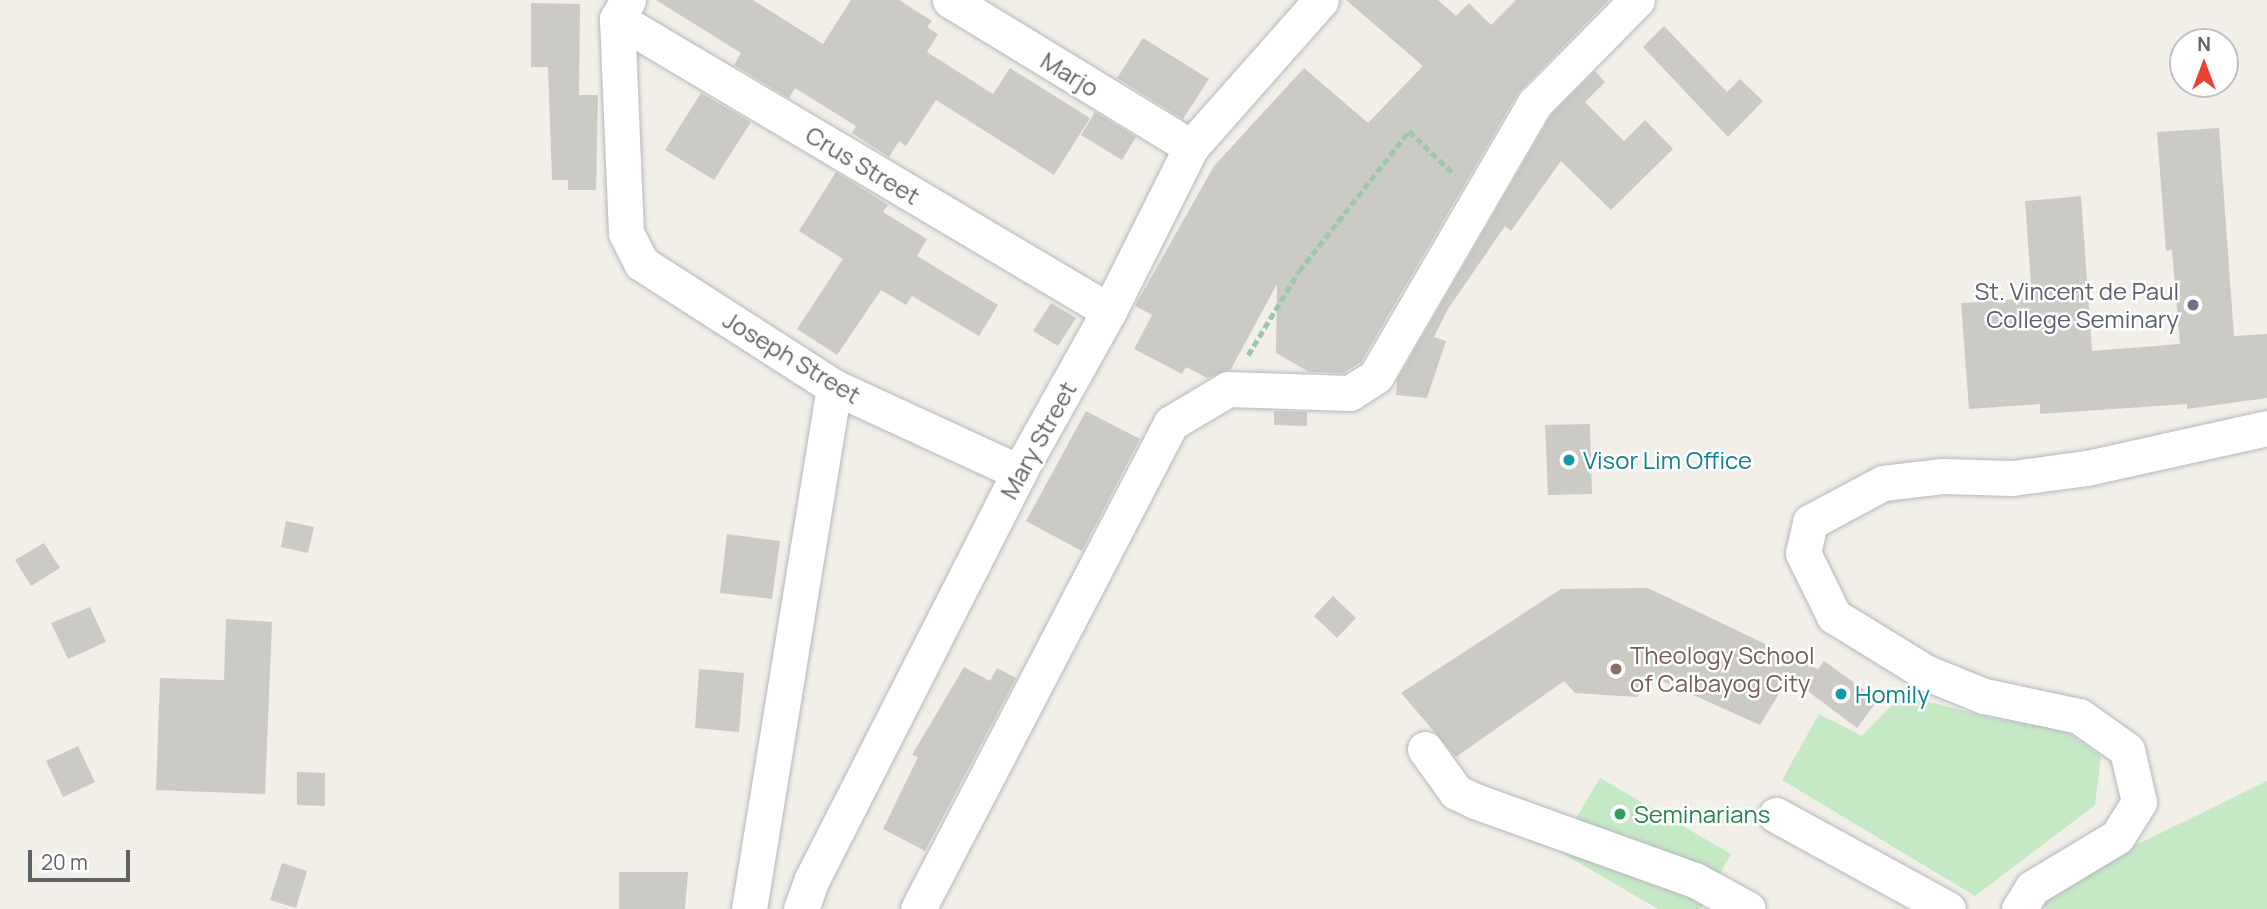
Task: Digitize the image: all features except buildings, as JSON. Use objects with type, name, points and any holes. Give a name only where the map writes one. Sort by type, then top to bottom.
[{"type":"street","name":"Marjo","points":[[950,0],[1191,147]]},
{"type":"street","name":"Mary Street","points":[[800,909],[811,879],[1019,472],[1109,310],[1191,147],[1321,0]]},
{"type":"street","points":[[918,909],[1171,423],[1228,389],[1350,393],[1376,376],[1535,103],[1637,0]]},
{"type":"street","name":"Joseph Street","points":[[622,9],[626,233],[641,263],[834,387],[1019,472]]},
{"type":"street","name":"Crus Street","points":[[622,9],[1109,310]]},
{"type":"street","points":[[748,909],[834,387]]},
{"type":"street","points":[[2019,909],[2032,888],[2117,837],[2139,802],[2127,750],[2079,716],[1984,696],[1925,672],[1833,616],[1803,553],[1810,523],[1883,483],[1943,477],[2012,478],[2087,468],[2267,428]]},
{"type":"street","points":[[1425,749],[1456,792],[1695,880],[1748,909]]},
{"type":"street","points":[[1776,815],[1948,909]]},
{"type":"path","points":[[1228,389],[1299,271],[1409,131],[1479,198]]},
{"type":"green space","points":[[1902,695],[1996,719],[2063,729],[2101,756],[2095,805],[1975,896],[1782,780],[1819,714],[1862,736]]},
{"type":"green space","name":"Seminarians","points":[[1600,778],[1731,854],[1700,909],[1658,909],[1557,850]]},
{"type":"green space","points":[[2267,781],[2267,909],[2045,909],[2042,891]]},
{"type":"place","name":"St. Vincent de Paul College Seminary","points":[[2193,305]]},
{"type":"place","name":"Visor Lim Office","points":[[1569,460]]},
{"type":"place","name":"Theology School of Calbayog City","points":[[1616,669]]},
{"type":"place","name":"Homily","points":[[1841,694]]},
{"type":"place","name":"Seminarians","points":[[1620,814]]}]
